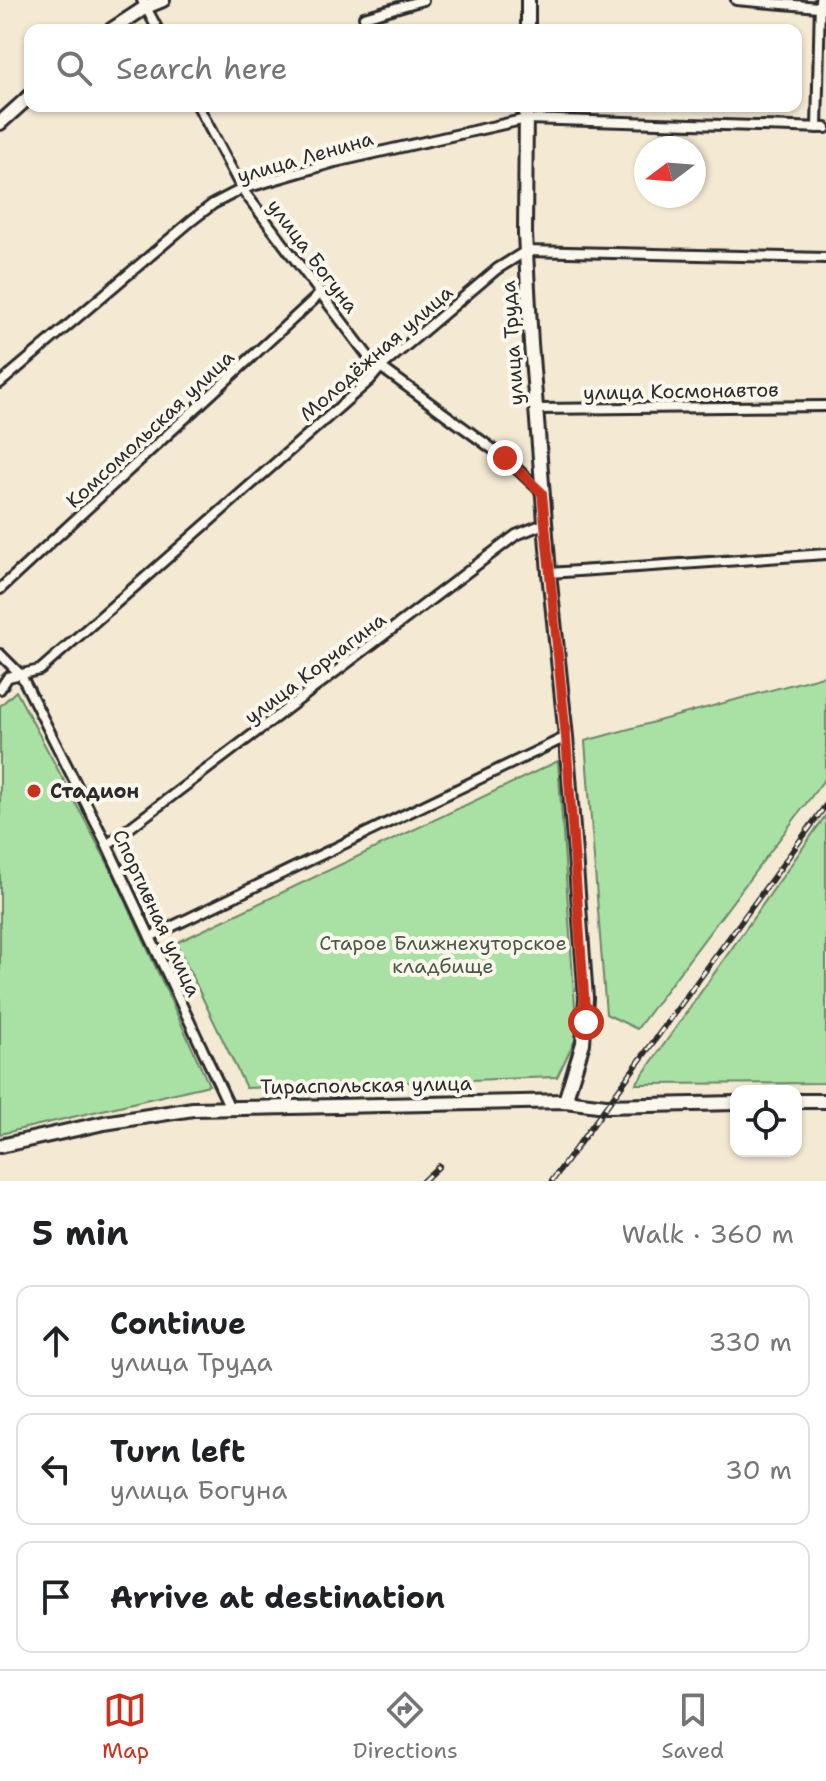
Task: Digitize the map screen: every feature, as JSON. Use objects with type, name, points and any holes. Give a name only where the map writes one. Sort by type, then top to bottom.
[{"type":"street","points":[[119,24],[144,4],[163,0]]},
{"type":"street","points":[[364,17],[423,0]]},
{"type":"street","points":[[528,0],[528,24]]},
{"type":"street","points":[[736,0],[820,4],[821,128]]},
{"type":"street","points":[[144,4],[155,24]]},
{"type":"street","points":[[0,123],[24,101]]},
{"type":"street","name":"улица Богуна","points":[[201,112],[242,189],[371,360],[505,458],[542,493]]},
{"type":"street","name":"улица Ленина","points":[[0,383],[191,221],[213,204],[242,189],[526,113],[821,128]]},
{"type":"street","name":"улица Труда","points":[[526,113],[526,251],[542,493],[566,737],[586,1022],[583,1043],[565,1101]]},
{"type":"street","points":[[526,251],[826,258]]},
{"type":"street","name":"Молодёжная улица","points":[[0,689],[8,677],[40,670],[381,367],[497,269],[526,251]]},
{"type":"street","name":"Комсомольская улица","points":[[0,589],[321,293]]},
{"type":"street","name":"улица Космонавтов","points":[[537,409],[826,406]]},
{"type":"street","name":"улица Корчагина","points":[[107,845],[505,543],[546,523]]},
{"type":"street","points":[[549,573],[826,554]]},
{"type":"street","name":"Спортивная улица","points":[[0,654],[21,675],[107,845],[230,1108]]},
{"type":"street","points":[[150,937],[566,737]]},
{"type":"street","name":"Тираспольская улица","points":[[0,1146],[153,1114],[230,1108],[565,1101],[606,1106],[730,1103]]},
{"type":"street","points":[[802,1101],[826,1101]]},
{"type":"green space","points":[[826,675],[826,777],[637,1029],[606,1014],[585,741]]},
{"type":"green space","points":[[16,691],[114,875],[209,1085],[0,1134],[0,706]]},
{"type":"green space","name":"Старое Ближнехуторское кладбище","points":[[558,761],[577,1036],[557,1077],[246,1088],[176,943]]},
{"type":"green space","points":[[826,815],[826,1083],[636,1084]]},
{"type":"railway","points":[[552,1181],[826,805]]},
{"type":"railway","points":[[423,1181],[439,1166]]},
{"type":"place","name":"Стадион","points":[[34,791]]},
{"type":"route","points":[[505,458],[542,493],[566,737],[586,1022]]}]
